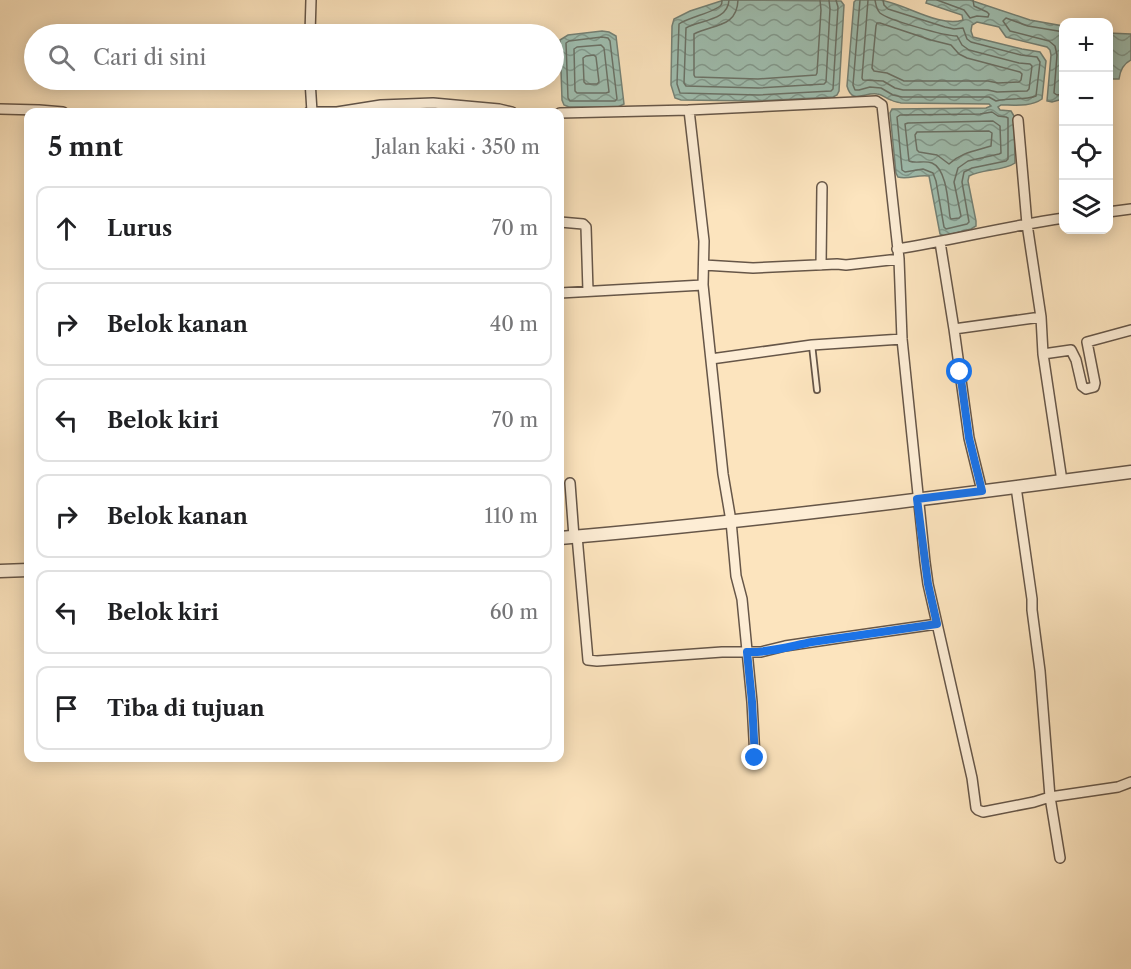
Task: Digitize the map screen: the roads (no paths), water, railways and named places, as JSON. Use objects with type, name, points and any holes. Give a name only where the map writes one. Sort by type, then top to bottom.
[{"type":"street","points":[[310,24],[311,0]]},
{"type":"street","points":[[310,90],[311,108]]},
{"type":"street","points":[[564,113],[689,110],[876,101],[882,105],[898,254],[902,339],[917,499],[926,573],[978,810],[983,813],[1050,797],[1118,787],[1131,782]]},
{"type":"street","points":[[362,108],[433,103],[488,108]]},
{"type":"street","points":[[0,109],[24,110]]},
{"type":"street","points":[[689,110],[704,241],[703,285],[723,474],[736,576],[742,599],[755,758]]},
{"type":"street","points":[[1018,120],[1027,224],[1062,482]]},
{"type":"street","points":[[821,265],[822,187]]},
{"type":"street","points":[[1113,211],[1131,209]]},
{"type":"street","points":[[704,265],[753,268],[854,264],[940,242],[1059,219]]},
{"type":"street","points":[[564,222],[583,224],[586,227],[588,291]]},
{"type":"street","points":[[940,242],[969,438],[982,491]]},
{"type":"street","points":[[564,293],[703,285]]},
{"type":"street","points":[[954,329],[1041,317]]},
{"type":"street","points":[[1043,354],[1071,351],[1076,360],[1082,386],[1086,389],[1094,387],[1087,342],[1131,330]]},
{"type":"street","points":[[711,359],[812,345],[902,339]]},
{"type":"street","points":[[564,537],[730,521],[1131,472]]},
{"type":"street","points":[[570,483],[588,660],[722,652],[761,652],[817,641],[937,624]]},
{"type":"street","points":[[1016,487],[1032,599],[1050,797],[1060,858]]},
{"type":"street","points":[[0,572],[24,570]]},
{"type":"lane","points":[[812,345],[817,390]]},
{"type":"water","points":[[724,0],[841,1],[844,5],[837,95],[758,101],[675,98],[671,85],[674,19]]},
{"type":"water","points":[[856,0],[880,0],[943,21],[954,22],[963,20],[962,15],[926,3],[927,0],[970,0],[1030,20],[1059,25],[1059,100],[1052,102],[1047,101],[1051,55],[1047,47],[1006,37],[999,27],[977,22],[972,25],[973,37],[1040,52],[1046,61],[1042,99],[1028,104],[998,107],[1000,110],[1011,111],[1014,116],[1015,163],[969,176],[976,221],[976,226],[971,229],[944,236],[940,234],[929,176],[898,177],[890,113],[892,109],[986,108],[991,106],[989,104],[901,103],[879,94],[852,95],[847,86]]},
{"type":"water","points":[[602,31],[616,36],[624,104],[618,107],[569,107],[564,105],[562,90],[564,90],[564,38]]},
{"type":"water","points":[[1113,33],[1131,34],[1131,60],[1122,68],[1119,79],[1113,79]]}]
